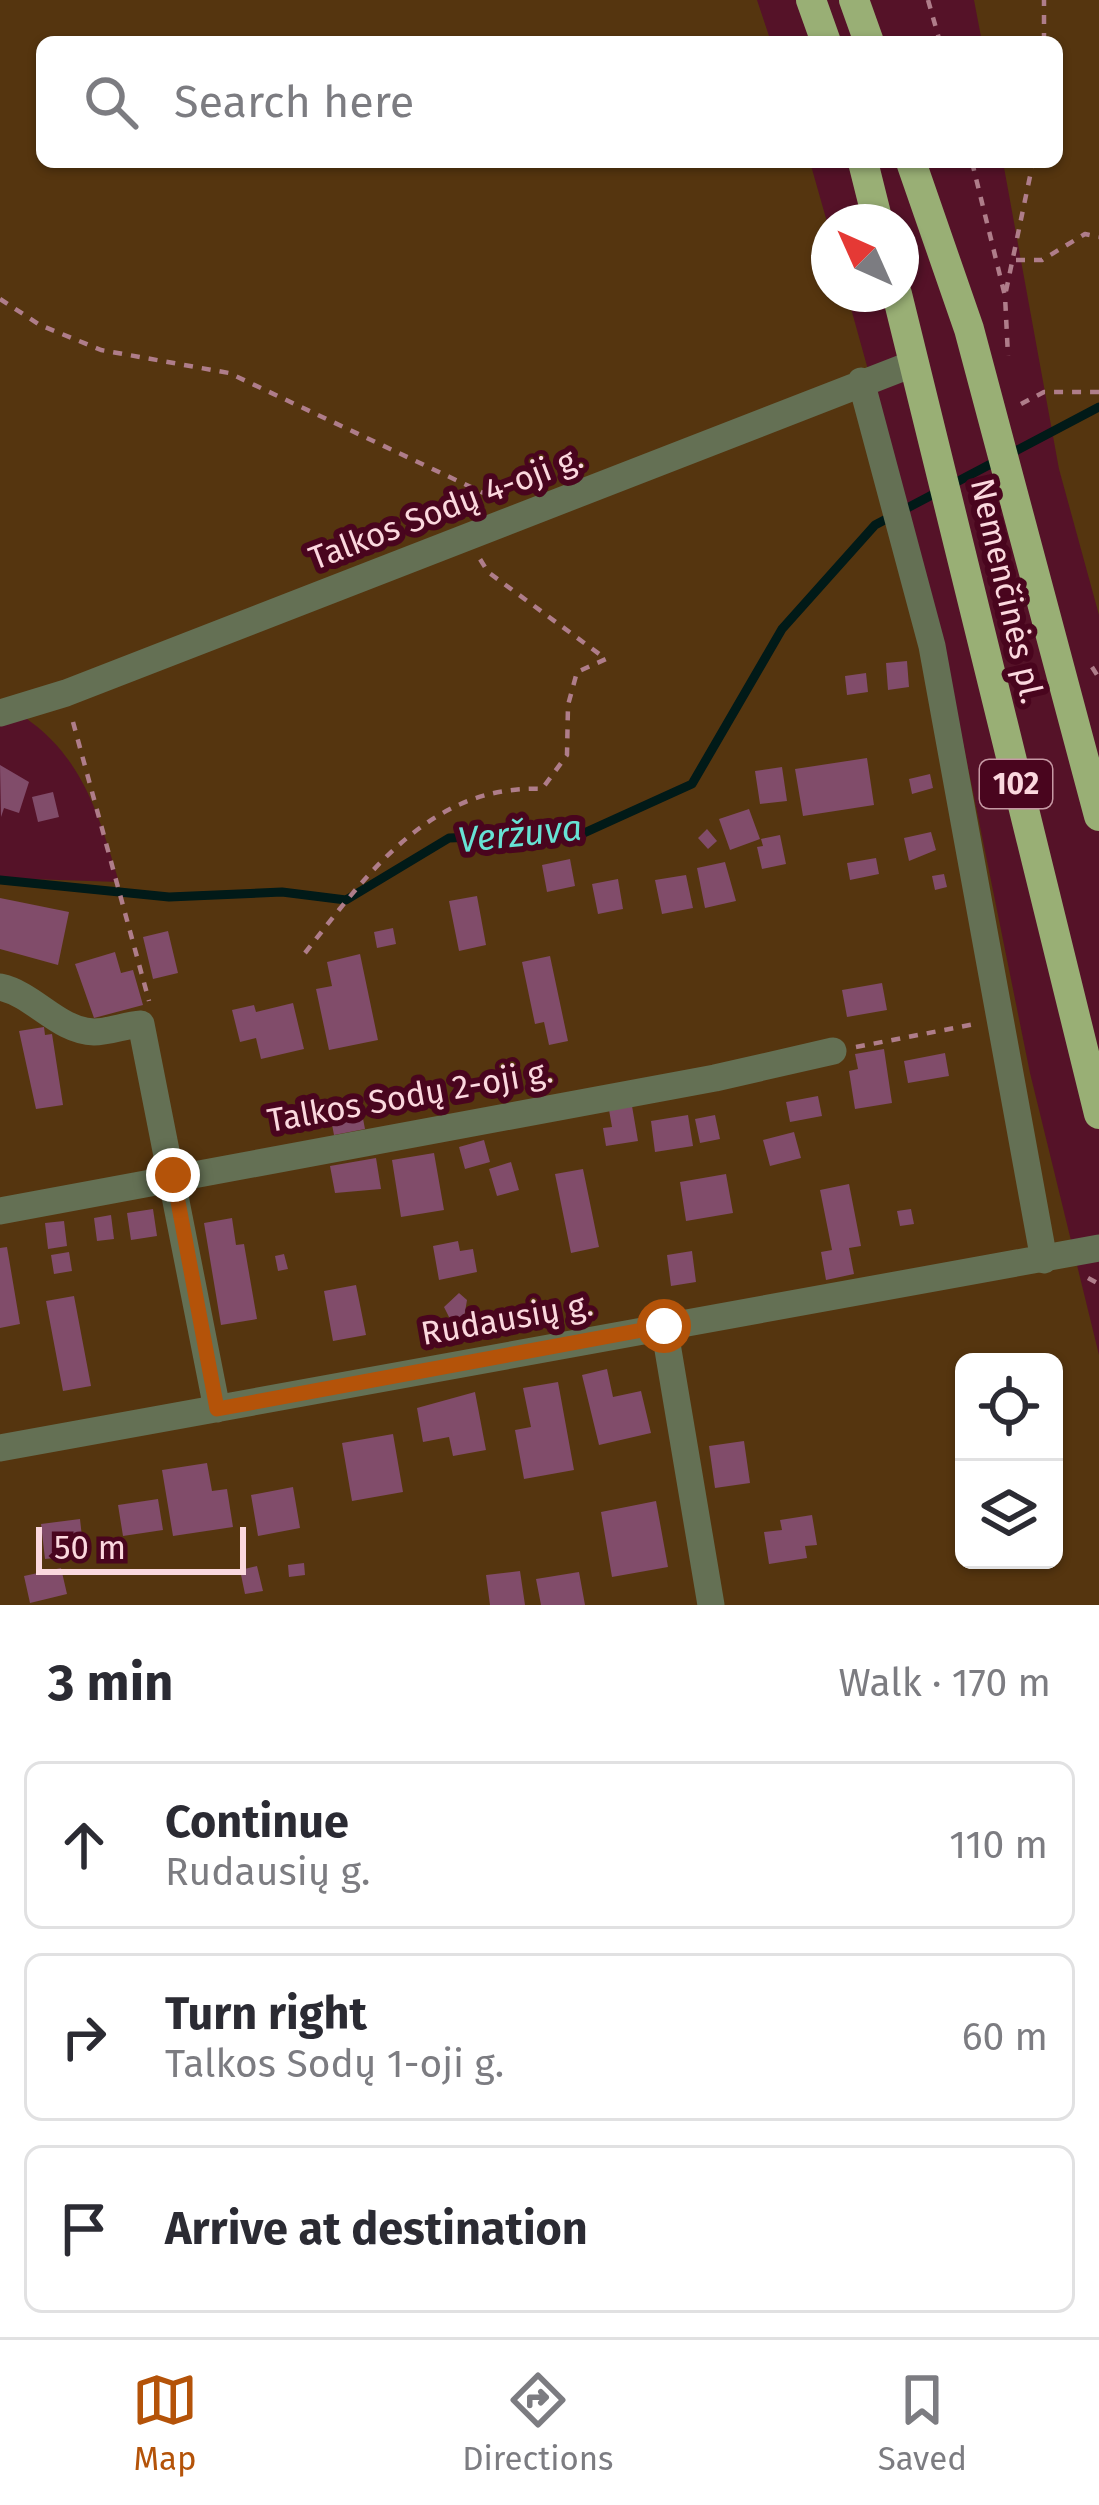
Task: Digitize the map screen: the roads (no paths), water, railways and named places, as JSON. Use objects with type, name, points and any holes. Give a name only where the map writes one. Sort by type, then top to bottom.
[{"type":"main road","points":[[812,0],[824,36]]},
{"type":"main road","points":[[854,0],[867,36]]},
{"type":"main road","points":[[864,168],[874,204]]},
{"type":"main road","name":"Nemenčinės pl.","points":[[913,168],[969,329],[1099,816]]},
{"type":"main road","name":"Nemenčinės pl.","points":[[902,312],[1099,1114]]},
{"type":"street","name":"Talkos Sodų 4-oji g.","points":[[0,713],[66,693],[468,539],[915,362]]},
{"type":"street","points":[[861,381],[932,646],[1044,1260]]},
{"type":"street","points":[[0,987],[22,992],[50,1013],[94,1032],[141,1024],[217,1409]]},
{"type":"street","name":"Talkos Sodų 2-oji g.","points":[[0,1211],[173,1175],[715,1078],[833,1051]]},
{"type":"street","name":"Rudausių g.","points":[[0,1448],[1099,1248]]},
{"type":"street","points":[[664,1326],[711,1605]]},
{"type":"waterway","name":"Veržuva","points":[[0,880],[169,897],[282,892],[346,900],[449,838],[584,833],[692,784],[782,629],[875,525],[1099,407]]}]
